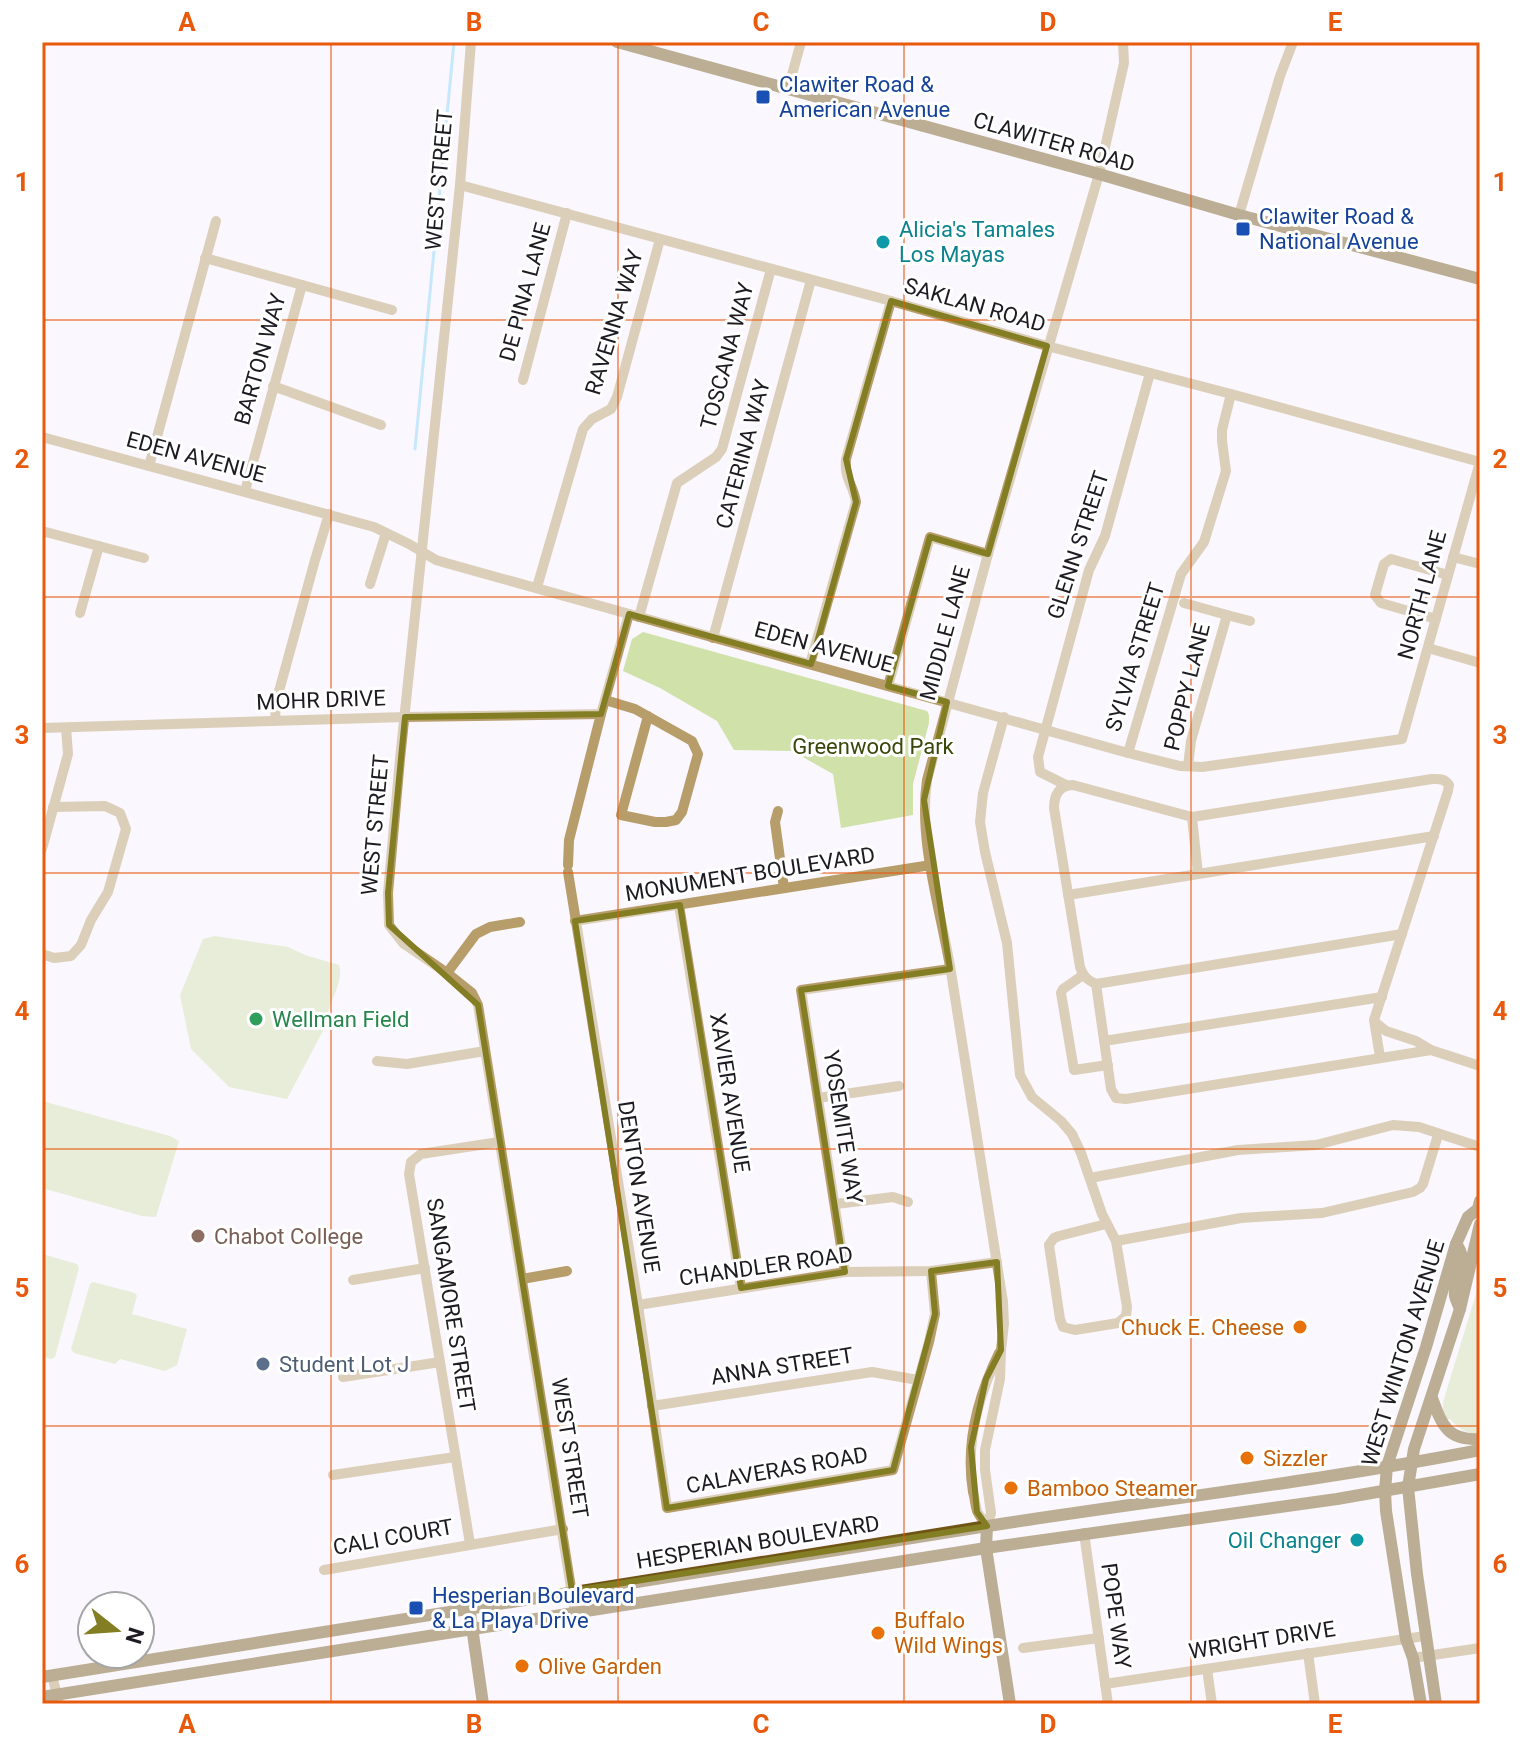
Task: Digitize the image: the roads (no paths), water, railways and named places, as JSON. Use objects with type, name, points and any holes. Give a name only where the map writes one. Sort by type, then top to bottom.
[{"type":"main road","name":"CLAWITER ROAD","points":[[617,42],[1480,279]]},
{"type":"main road","name":"WEST WINTON AVENUE","points":[[1421,1704],[1413,1658],[1406,1639],[1386,1511],[1387,1466],[1456,1244],[1468,1217],[1479,1208]]},
{"type":"main road","name":"WEST WINTON AVENUE","points":[[1436,1704],[1411,1533],[1408,1487],[1414,1449],[1460,1309],[1480,1224]]},
{"type":"main road","points":[[1456,1244],[1463,1257],[1455,1294],[1460,1309]]},
{"type":"main road","points":[[1432,1398],[1441,1420],[1451,1433],[1466,1440],[1480,1439]]},
{"type":"main road","name":"HESPERIAN BOULEVARD","points":[[47,1676],[469,1606],[1412,1463],[1480,1450]]},
{"type":"main road","name":"HESPERIAN BOULEVARD","points":[[42,1697],[58,1700],[472,1629],[1084,1533],[1337,1499],[1480,1474]]},
{"type":"main road","points":[[987,1526],[986,1548],[1010,1704]]},
{"type":"main road","points":[[469,1606],[483,1704]]},
{"type":"street","name":"WEST STREET","points":[[471,42],[460,185],[388,893],[389,925],[403,943],[472,993],[478,1005],[575,1613]]},
{"type":"street","points":[[788,89],[801,42]]},
{"type":"street","name":"MIDDLE LANE","points":[[987,1526],[991,1513],[985,1450],[1000,1379],[1004,1324],[997,1262],[926,834],[924,800],[947,702],[988,554],[1099,174],[1124,63],[1123,42]]},
{"type":"street","points":[[1239,215],[1293,42]]},
{"type":"street","name":"SAKLAN ROAD","points":[[460,185],[1480,462]]},
{"type":"street","name":"DE PINA LANE","points":[[523,380],[567,213]]},
{"type":"street","points":[[149,466],[216,221]]},
{"type":"street","name":"RAVENNA WAY","points":[[537,587],[583,429],[592,419],[611,409],[617,397],[660,239]]},
{"type":"street","points":[[205,258],[392,310]]},
{"type":"street","name":"TOSCANA WAY","points":[[634,616],[677,483],[716,457],[722,449],[771,269]]},
{"type":"street","name":"CATERINA WAY","points":[[713,638],[811,280]]},
{"type":"street","name":"BARTON WAY","points":[[245,491],[302,285]]},
{"type":"street","points":[[810,664],[856,502],[845,472],[846,459],[891,301]]},
{"type":"street","name":"GLENN STREET","points":[[1066,785],[1040,772],[1038,757],[1089,570],[1105,536],[1150,373]]},
{"type":"street","points":[[273,386],[381,425]]},
{"type":"street","name":"SYLVIA STREET","points":[[1128,753],[1181,574],[1204,542],[1226,471],[1222,430],[1231,394]]},
{"type":"street","name":"EDEN AVENUE","points":[[42,437],[374,527],[436,560],[1128,753],[1202,767],[1402,739]]},
{"type":"street","name":"NORTH LANE","points":[[1402,739],[1480,462]]},
{"type":"street","points":[[275,721],[280,686],[329,514]]},
{"type":"street","points":[[42,531],[144,558]]},
{"type":"street","points":[[370,584],[386,533]]},
{"type":"street","points":[[888,686],[930,537],[988,554]]},
{"type":"street","points":[[80,613],[99,546]]},
{"type":"street","points":[[1453,557],[1480,564]]},
{"type":"street","points":[[1436,619],[1381,603],[1375,595],[1384,564],[1391,559],[1448,575]]},
{"type":"street","name":"POPPY LANE","points":[[1184,603],[1227,615],[1191,741],[1188,766]]},
{"type":"street","points":[[1227,615],[1250,621]]},
{"type":"street","name":"DENTON AVENUE","points":[[634,616],[601,714],[569,840],[568,868],[667,1508]]},
{"type":"street","points":[[1428,648],[1480,663]]},
{"type":"street","points":[[605,700],[635,709],[648,716],[692,741],[698,754],[682,812],[676,820],[666,822],[621,815],[648,716]]},
{"type":"street","name":"MOHR DRIVE","points":[[42,728],[601,714]]},
{"type":"street","points":[[1004,717],[983,793],[980,822],[1007,943],[1020,1075],[1032,1097],[1072,1134],[1106,1224],[1116,1241],[1127,1307],[1126,1316],[1118,1323],[1067,1329],[1060,1319],[1049,1245],[1059,1236],[1106,1224]]},
{"type":"street","points":[[42,849],[68,754],[66,728]]},
{"type":"street","points":[[1380,1057],[1374,1020],[1382,997],[1448,791],[1449,785],[1442,779],[1192,817],[1073,785],[1066,785],[1057,793],[1054,808],[1068,895],[1080,967],[1088,981],[1096,984],[1402,934]]},
{"type":"street","points":[[42,954],[54,958],[71,956],[81,945],[91,920],[108,892],[126,829],[120,813],[105,806],[53,807]]},
{"type":"street","points":[[778,811],[775,822],[784,888]]},
{"type":"street","points":[[1192,817],[1198,874]]},
{"type":"street","points":[[1068,895],[1434,836]]},
{"type":"street","name":"MONUMENT BOULEVARD","points":[[575,921],[931,865]]},
{"type":"street","name":"XAVIER AVENUE","points":[[679,905],[741,1288]]},
{"type":"street","points":[[447,973],[476,934],[490,927],[520,922]]},
{"type":"street","name":"YOSEMITE WAY","points":[[845,1272],[801,990],[950,969]]},
{"type":"street","points":[[1083,975],[1061,993],[1074,1070],[1108,1065]]},
{"type":"street","points":[[1096,984],[1116,1098],[1126,1099],[1431,1050]]},
{"type":"street","points":[[1104,1041],[1382,997]]},
{"type":"street","points":[[1374,1020],[1386,1031],[1480,1066]]},
{"type":"street","points":[[377,1061],[407,1064],[485,1051]]},
{"type":"street","points":[[818,1098],[899,1086]]},
{"type":"street","points":[[1090,1178],[1238,1150],[1316,1145],[1393,1125],[1411,1126],[1480,1147]]},
{"type":"street","points":[[1116,1241],[1241,1218],[1322,1213],[1413,1192],[1423,1184],[1438,1135]]},
{"type":"street","name":"SANGAMORE STREET","points":[[470,1544],[409,1174],[411,1162],[421,1154],[499,1142]]},
{"type":"street","points":[[836,1204],[893,1197],[908,1202]]},
{"type":"street","name":"CHANDLER ROAD","points":[[638,1305],[845,1272],[931,1271],[997,1262]]},
{"type":"street","points":[[353,1280],[425,1268]]},
{"type":"street","points":[[522,1279],[567,1271]]},
{"type":"street","points":[[918,1380],[935,1314],[931,1271]]},
{"type":"street","name":"MIDDLE LANE","points":[[987,1526],[977,1512],[971,1479],[971,1447],[986,1379],[1001,1350]]},
{"type":"street","points":[[343,1377],[440,1362]]},
{"type":"street","name":"ANNA STREET","points":[[652,1406],[872,1372],[918,1380]]},
{"type":"street","name":"CALAVERAS ROAD","points":[[667,1508],[893,1470],[918,1380]]},
{"type":"street","points":[[333,1475],[455,1457]]},
{"type":"street","name":"CALI COURT","points":[[324,1570],[563,1529]]},
{"type":"street","name":"POPE WAY","points":[[1084,1533],[1108,1704]]},
{"type":"street","name":"WRIGHT DRIVE","points":[[1105,1684],[1425,1636]]},
{"type":"street","points":[[1023,1648],[1099,1638]]},
{"type":"street","points":[[1413,1658],[1480,1648]]},
{"type":"street","points":[[1308,1653],[1315,1704]]},
{"type":"street","points":[[1207,1669],[1212,1704]]},
{"type":"street","points":[[47,1676],[58,1700]]},
{"type":"waterway","points":[[415,449],[454,42]]},
{"type":"place","name":"Clawiter Road & American Avenue","points":[[763,97]]},
{"type":"place","name":"Clawiter Road & National Avenue","points":[[1243,229]]},
{"type":"place","name":"Alicia's Tamales Los Mayas","points":[[883,242]]},
{"type":"place","name":"Wellman Field","points":[[256,1019]]},
{"type":"place","name":"Chabot College","points":[[198,1236]]},
{"type":"place","name":"Chuck E. Cheese","points":[[1300,1327]]},
{"type":"place","name":"Student Lot J","points":[[263,1364]]},
{"type":"place","name":"Sizzler","points":[[1247,1458]]},
{"type":"place","name":"Bamboo Steamer","points":[[1011,1488]]},
{"type":"place","name":"Oil Changer","points":[[1357,1540]]},
{"type":"place","name":"Hesperian Boulevard & La Playa Drive","points":[[416,1608]]},
{"type":"place","name":"Buffalo Wild Wings","points":[[878,1633]]},
{"type":"place","name":"Olive Garden","points":[[522,1666]]},
{"type":"park label","name":"Greenwood Park","points":[[873,746]]}]
